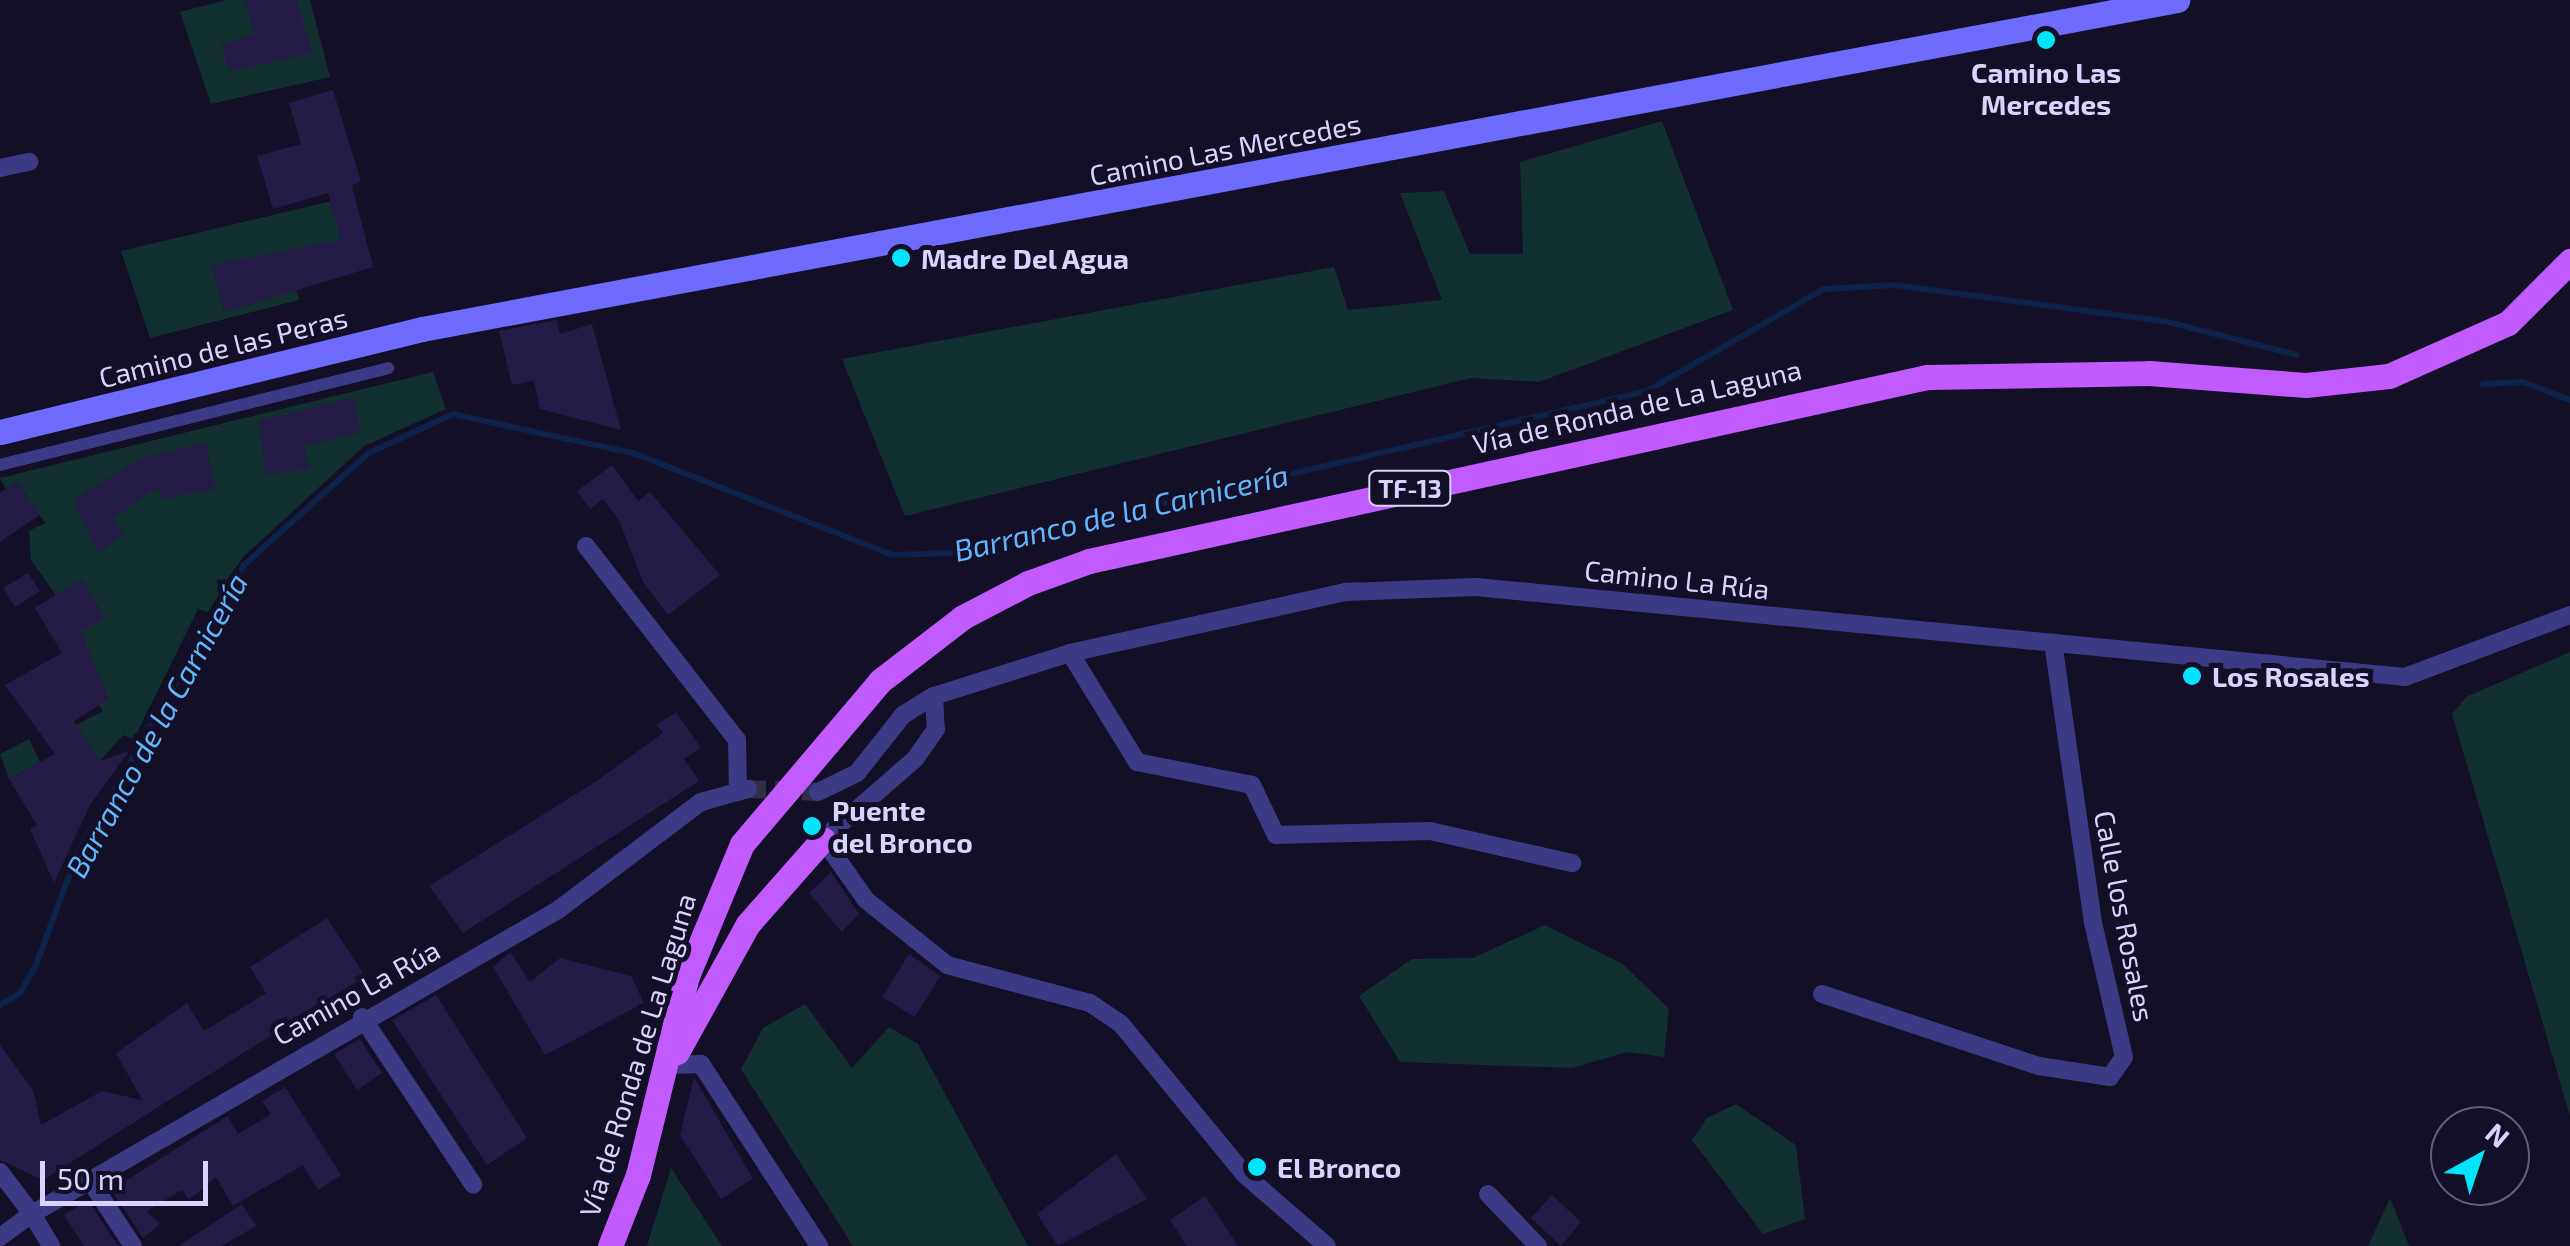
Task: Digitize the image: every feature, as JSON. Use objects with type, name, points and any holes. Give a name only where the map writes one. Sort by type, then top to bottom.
[{"type":"main road","name":"Camino Las Mercedes","points":[[460,322],[2177,0]]},
{"type":"main road","name":"Vía de Ronda de La Laguna","points":[[610,1246],[669,1065],[711,903],[784,786],[921,646],[1028,583],[1088,561],[1909,380],[2039,371],[2306,385],[2390,376],[2508,323],[2570,261]]},
{"type":"main road","name":"Camino de las Peras","points":[[0,432],[460,322]]},
{"type":"main road","points":[[669,1065],[748,924],[822,839]]},
{"type":"street","points":[[0,168],[28,162]]},
{"type":"street","points":[[0,465],[388,368]]},
{"type":"street","name":"Camino La Rúa","points":[[0,1237],[89,1179],[362,1017],[558,910],[701,802],[743,791],[737,740],[586,546]]},
{"type":"street","name":"Camino La Rúa","points":[[818,792],[856,773],[903,714],[934,696],[1070,653],[1346,592],[1476,586],[2406,677],[2570,615]]},
{"type":"street","name":"Calle los Rosales","points":[[1822,994],[2040,1066],[2110,1077],[2124,1057],[2093,923],[2052,642]]},
{"type":"street","points":[[1070,653],[1138,762],[1252,785],[1276,835],[1430,831],[1572,863]]},
{"type":"street","points":[[934,696],[936,729],[915,759],[822,839],[866,900],[948,965],[1090,1003],[1121,1024],[1210,1138],[1327,1246]]},
{"type":"street","points":[[362,1017],[473,1184]]},
{"type":"street","points":[[669,1065],[701,1064],[819,1246]]},
{"type":"street","points":[[0,1172],[32,1214],[50,1246]]},
{"type":"street","points":[[89,1179],[133,1246]]},
{"type":"street","points":[[1488,1194],[1538,1246]]},
{"type":"green space","points":[[226,0],[310,0],[330,77],[211,104],[180,12]]},
{"type":"green space","points":[[1662,121],[1733,310],[1539,382],[1471,378],[905,516],[842,359],[1334,267],[1348,310],[1442,300],[1400,193],[1444,191],[1470,254],[1523,254],[1520,162]]},
{"type":"green space","points":[[332,201],[341,240],[286,254],[299,300],[150,338],[121,251]]},
{"type":"green space","points":[[433,372],[446,409],[364,446],[243,557],[208,612],[198,609],[134,739],[123,735],[100,761],[76,725],[103,711],[35,608],[56,595],[31,560],[29,531],[45,523],[17,482],[6,489],[0,478]]},
{"type":"green space","points":[[2570,652],[2570,1116],[2452,714],[2466,697]]},
{"type":"green space","points":[[29,739],[40,762],[9,779],[0,754]]},
{"type":"green space","points":[[1545,925],[1623,964],[1669,1009],[1664,1057],[1627,1052],[1572,1068],[1400,1062],[1359,996],[1412,959],[1473,958]]},
{"type":"green space","points":[[805,1004],[852,1068],[889,1027],[918,1044],[1028,1246],[853,1246],[741,1069],[763,1028]]},
{"type":"green space","points":[[1736,1104],[1796,1145],[1805,1219],[1763,1234],[1692,1140],[1707,1118]]},
{"type":"green space","points":[[671,1168],[722,1246],[647,1246]]},
{"type":"green space","points":[[2390,1198],[2409,1246],[2368,1246]]},
{"type":"building","points":[[244,0],[296,0],[313,53],[229,71],[221,45],[255,34]]},
{"type":"building","points":[[333,90],[361,182],[352,185],[373,267],[224,312],[211,265],[341,240],[328,193],[273,209],[257,156],[301,144],[289,103]]},
{"type":"building","points":[[557,320],[560,334],[592,324],[621,430],[540,409],[534,381],[512,385],[499,331]]},
{"type":"building","points":[[353,398],[361,432],[304,446],[310,469],[266,475],[259,421]]},
{"type":"building","points":[[205,443],[216,489],[164,499],[156,488],[113,518],[124,534],[98,553],[73,500],[140,459]]},
{"type":"building","points":[[612,465],[638,501],[650,492],[720,575],[668,615],[643,582],[619,520],[603,499],[590,509],[577,491]]},
{"type":"building","points":[[17,481],[40,515],[0,542],[0,493]]},
{"type":"building","points":[[28,573],[40,591],[15,607],[3,588]]},
{"type":"building","points":[[82,579],[105,617],[81,632],[109,699],[74,721],[100,761],[129,751],[90,805],[54,883],[30,829],[37,825],[9,779],[55,754],[5,685],[62,653],[35,608]]},
{"type":"building","points":[[676,712],[701,748],[684,759],[699,781],[463,933],[429,886],[595,782],[663,733],[657,725]]},
{"type":"building","points":[[831,872],[859,914],[842,932],[809,893]]},
{"type":"building","points":[[327,918],[365,976],[43,1180],[0,1160],[0,1045],[33,1090],[41,1125],[102,1091],[142,1100],[116,1053],[187,1003],[204,1031],[266,993],[250,967]]},
{"type":"building","points":[[510,952],[530,982],[560,958],[631,976],[644,1003],[545,1055],[493,967]]},
{"type":"building","points":[[909,954],[940,976],[915,1017],[882,997]]},
{"type":"building","points":[[436,995],[527,1138],[487,1165],[392,1020]]},
{"type":"building","points":[[360,1039],[382,1073],[357,1090],[334,1054]]},
{"type":"building","points":[[694,1077],[753,1179],[721,1199],[680,1135]]},
{"type":"building","points":[[285,1087],[341,1175],[318,1190],[303,1165],[233,1206],[216,1177],[189,1200],[182,1190],[147,1211],[160,1224],[143,1238],[111,1190],[228,1116],[238,1134],[271,1114],[262,1101]]},
{"type":"building","points":[[1116,1154],[1147,1199],[1058,1246],[1037,1214]]},
{"type":"building","points":[[1552,1195],[1581,1222],[1561,1246],[1531,1218]]},
{"type":"building","points":[[1205,1196],[1238,1246],[1187,1246],[1170,1220]]},
{"type":"building","points":[[88,1200],[118,1246],[84,1246],[64,1215]]},
{"type":"building","points":[[242,1204],[256,1226],[222,1246],[178,1246]]},
{"type":"waterway","name":"Barranco de la Carnicería","points":[[0,1005],[20,993],[36,965],[77,855],[244,565],[369,453],[453,414],[636,454],[892,555],[951,553],[1647,391],[1824,289],[1895,285],[2168,322],[2297,355]]},
{"type":"waterway","points":[[2483,384],[2523,382],[2570,400]]},
{"type":"tunnel","points":[[748,789],[818,792]]},
{"type":"place","name":"Camino Las Mercedes","points":[[2046,40]]},
{"type":"place","name":"Madre Del Agua","points":[[901,258]]},
{"type":"place","name":"Los Rosales","points":[[2192,676]]},
{"type":"place","name":"Puente del Bronco","points":[[812,826]]},
{"type":"place","name":"El Bronco","points":[[1257,1167]]}]
